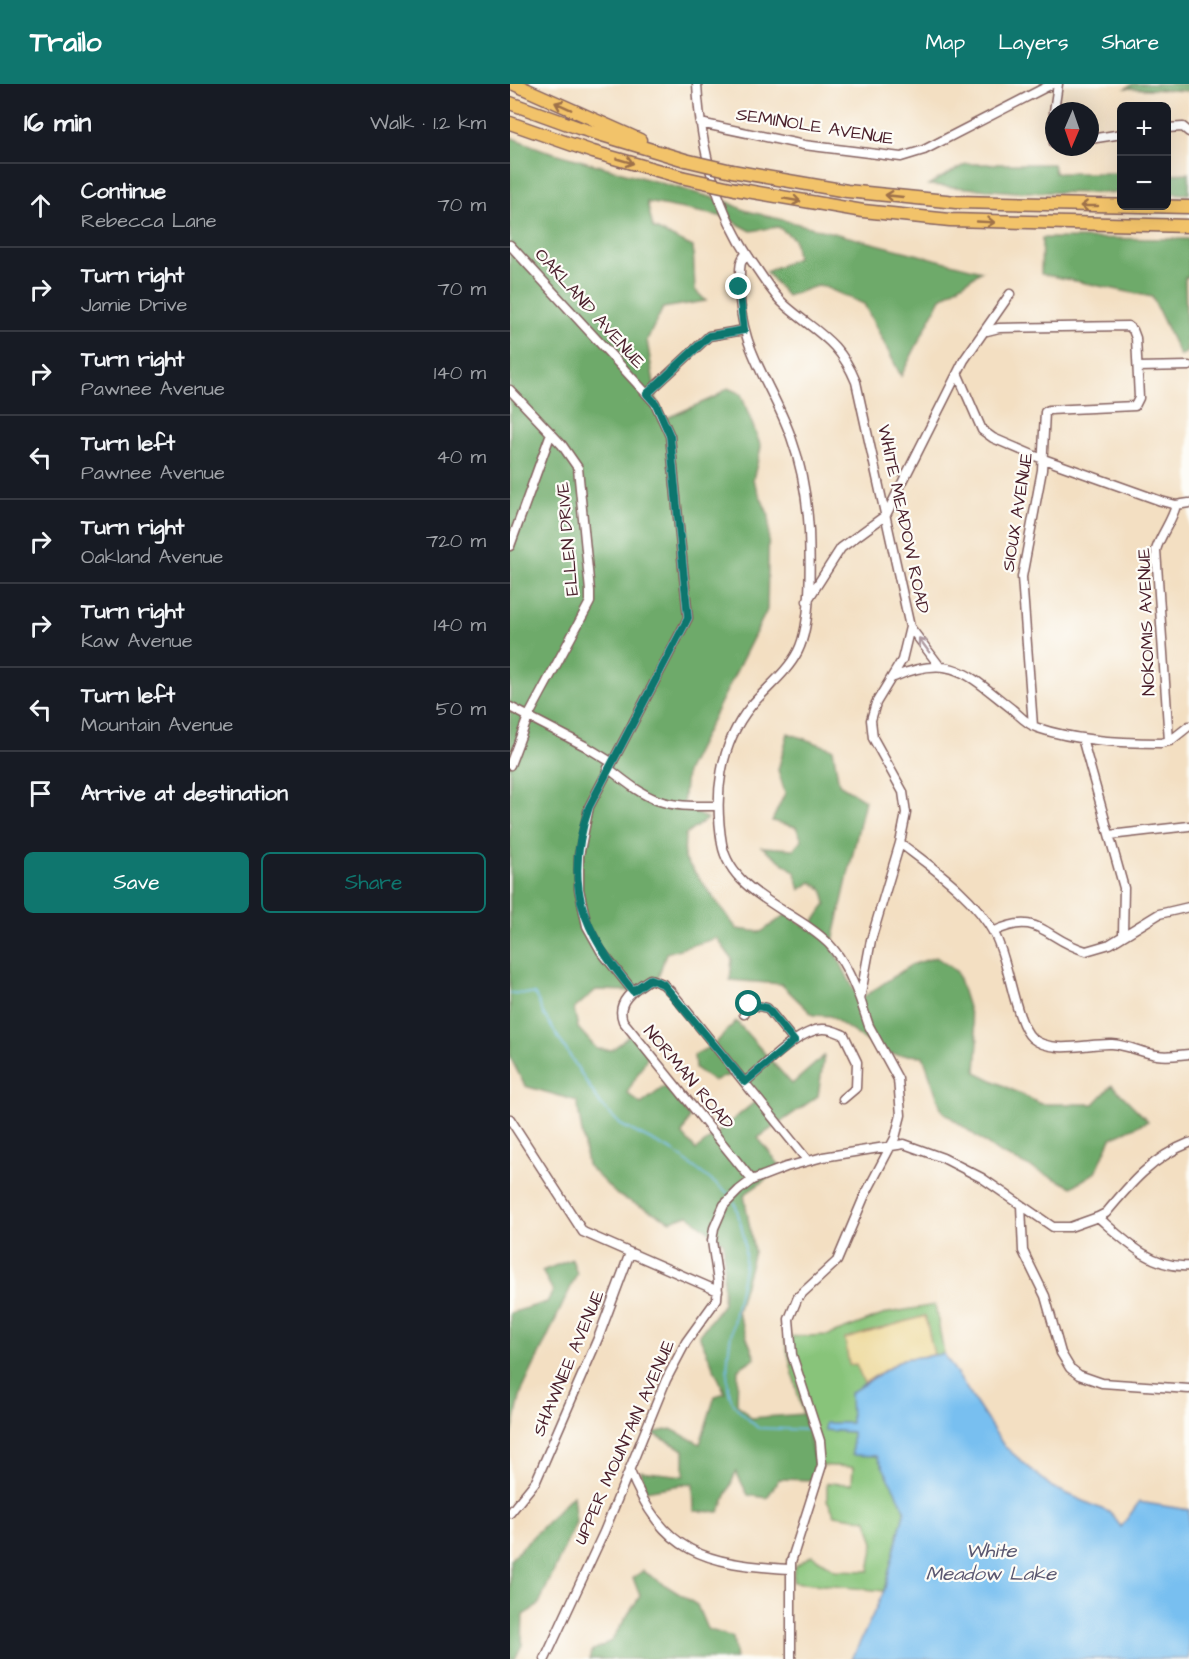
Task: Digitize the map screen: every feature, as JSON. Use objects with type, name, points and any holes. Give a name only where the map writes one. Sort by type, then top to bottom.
[{"type":"highway","points":[[514,84],[679,158]]},
{"type":"highway","points":[[510,103],[579,128],[679,158],[732,171],[847,190],[956,202],[1189,207]]},
{"type":"highway","points":[[510,123],[593,152],[681,177],[820,205],[950,220],[1189,226]]},
{"type":"highway","points":[[510,131],[554,144],[593,152]]},
{"type":"street","name":"WHITE MEADOW ROAD","points":[[697,84],[700,123],[726,220],[746,254],[786,306],[821,331],[842,355],[852,372],[863,405],[910,627],[907,648],[893,677],[876,703],[871,729],[879,751],[896,778],[906,802],[900,843],[871,940],[860,999],[869,1026],[901,1088],[901,1115],[899,1130],[864,1197],[837,1260],[805,1288],[796,1300],[788,1325],[792,1355],[820,1441],[820,1476],[790,1569],[791,1659]]},
{"type":"street","name":"SEMINOLE AVENUE","points":[[700,123],[804,145],[901,157],[924,150],[1052,84]]},
{"type":"street","points":[[1055,102],[1058,84]]},
{"type":"street","points":[[1171,128],[1183,128],[1189,132]]},
{"type":"street","points":[[1099,138],[1117,135]]},
{"type":"street","name":"OAKLAND AVENUE","points":[[510,245],[656,404],[670,436],[688,618],[683,632],[609,765],[585,818],[579,856],[579,889],[588,926],[601,951],[633,991]]},
{"type":"street","points":[[746,254],[741,262],[739,287],[744,330],[753,359],[790,435],[807,499],[809,533],[807,602],[806,626],[799,650],[786,670],[744,716],[725,753],[718,806],[723,847],[738,874],[762,896],[808,926],[830,945],[845,963],[860,999]]},
{"type":"street","points":[[807,602],[841,548],[886,514],[964,360],[987,331],[1010,294]]},
{"type":"street","points":[[987,331],[999,328],[1128,326],[1133,330],[1136,338],[1138,367],[1189,366]]},
{"type":"street","points":[[647,394],[709,336],[744,330]]},
{"type":"street","name":"SIOUX AVENUE","points":[[1033,726],[1022,577],[1043,459],[1045,412],[1135,406],[1139,398],[1138,367]]},
{"type":"street","points":[[958,375],[982,430],[1006,445],[1176,505],[1189,503]]},
{"type":"street","name":"ELLEN DRIVE","points":[[510,390],[574,459],[578,468],[590,602],[528,717],[510,765]]},
{"type":"street","points":[[510,546],[551,434]]},
{"type":"street","name":"NOKOMIS AVENUE","points":[[1169,741],[1156,550],[1159,538],[1173,517],[1176,505]]},
{"type":"street","points":[[910,627],[938,664],[978,681],[1033,726],[1082,738],[1141,743],[1169,741],[1189,726]]},
{"type":"street","points":[[893,677],[910,670],[938,664]]},
{"type":"street","points":[[510,706],[585,746],[638,792],[654,800],[675,805],[718,806]]},
{"type":"street","points":[[1082,738],[1124,888],[1123,934]]},
{"type":"street","points":[[1110,834],[1189,826]]},
{"type":"street","points":[[900,843],[961,892],[993,932],[1011,977],[1022,1026],[1035,1041],[1046,1045],[1066,1046],[1114,1044],[1157,1056],[1189,1054]]},
{"type":"street","points":[[993,932],[1009,924],[1025,922],[1086,951],[1110,944],[1159,914],[1189,907]]},
{"type":"street","points":[[633,991],[650,979],[663,984],[808,1161]]},
{"type":"street","name":"NORMAN ROAD","points":[[633,991],[623,1002],[620,1014],[623,1021],[752,1180]]},
{"type":"street","points":[[744,1014],[749,1004],[767,1008],[794,1041]]},
{"type":"street","points":[[745,1082],[794,1041],[817,1029],[834,1030],[844,1035],[852,1049],[859,1077],[856,1088],[843,1099]]},
{"type":"street","points":[[510,1119],[583,1232],[718,1291]]},
{"type":"street","points":[[510,1141],[519,1134]]},
{"type":"street","points":[[718,1291],[712,1241],[719,1214],[724,1205],[752,1180],[808,1161],[904,1144],[924,1150],[990,1183],[1053,1227],[1070,1227],[1106,1213],[1143,1171],[1168,1153],[1189,1143]]},
{"type":"street","points":[[1021,1205],[1023,1251],[1048,1304],[1061,1353],[1070,1368],[1079,1375],[1102,1383],[1189,1389]]},
{"type":"street","points":[[1098,1217],[1145,1254],[1167,1264],[1189,1266]]},
{"type":"street","name":"SHAWNEE AVENUE","points":[[510,1513],[536,1481],[599,1336],[630,1253]]},
{"type":"street","name":"UPPER MOUNTAIN AVENUE","points":[[545,1659],[603,1532],[666,1380],[686,1342],[712,1307],[718,1291]]},
{"type":"street","points":[[629,1468],[650,1512],[681,1545],[715,1560],[752,1568],[790,1569]]},
{"type":"green space","points":[[1133,84],[1189,84],[1189,91],[1126,88]]},
{"type":"green space","points":[[510,137],[544,150],[728,202],[744,210],[982,271],[941,298],[901,376],[864,304],[820,285],[787,296],[766,272],[797,258],[794,239],[778,227],[751,231],[725,217],[647,202],[653,228],[693,247],[695,290],[706,301],[663,308],[647,340],[660,421],[715,397],[728,388],[741,394],[761,447],[753,480],[769,516],[767,610],[686,772],[683,806],[707,819],[685,835],[684,858],[737,929],[761,932],[787,914],[809,929],[826,904],[823,890],[811,882],[800,890],[795,872],[762,847],[794,849],[802,840],[796,827],[772,821],[785,793],[778,770],[788,733],[833,749],[839,784],[865,800],[832,946],[859,1000],[911,965],[936,957],[957,972],[978,1040],[976,1072],[1041,1104],[1094,1104],[1112,1085],[1148,1121],[1111,1138],[1096,1172],[1072,1187],[998,1152],[942,1111],[923,1056],[885,1054],[830,1016],[813,1015],[781,984],[730,980],[732,959],[717,938],[666,953],[658,978],[634,991],[596,990],[574,1009],[578,1028],[597,1049],[612,1050],[632,1033],[649,1054],[627,1093],[641,1104],[665,1086],[690,1117],[682,1134],[696,1150],[757,1100],[739,1072],[713,1081],[695,1068],[694,1055],[715,1044],[736,1021],[792,1084],[824,1056],[818,1096],[758,1138],[782,1168],[744,1195],[754,1252],[737,1312],[755,1358],[738,1369],[737,1404],[751,1418],[803,1414],[815,1465],[811,1480],[779,1479],[767,1498],[748,1495],[736,1472],[719,1512],[694,1511],[693,1483],[646,1491],[641,1471],[684,1476],[684,1450],[652,1433],[671,1429],[700,1444],[715,1396],[725,1393],[699,1335],[723,1304],[724,1243],[688,1215],[671,1221],[617,1195],[587,1165],[577,1101],[525,1086],[510,1057]]},
{"type":"green space","points":[[966,164],[1053,164],[1055,173],[1117,173],[1117,193],[1016,192],[928,185]]},
{"type":"green space","points":[[1189,173],[1189,194],[1171,193],[1171,174]]},
{"type":"green space","points":[[1042,238],[1189,239],[1189,277],[1185,278],[1187,352],[1180,356],[1152,297],[1041,274]]},
{"type":"green space","points":[[572,1259],[577,1274],[521,1393],[510,1443],[510,1313],[547,1302],[553,1291],[542,1271]]},
{"type":"green space","points":[[935,1305],[944,1354],[903,1359],[851,1423],[825,1424],[824,1430],[852,1432],[877,1455],[905,1509],[884,1591],[793,1582],[794,1567],[812,1555],[835,1570],[869,1571],[874,1543],[867,1520],[835,1515],[827,1500],[827,1483],[852,1484],[853,1467],[815,1465],[784,1337],[829,1335],[888,1313]]},
{"type":"green space","points":[[573,1495],[576,1522],[538,1606],[523,1615],[522,1645],[515,1659],[510,1659],[510,1560]]},
{"type":"green space","points":[[643,1571],[697,1605],[707,1629],[733,1637],[736,1659],[589,1659],[592,1651],[611,1641],[640,1596],[633,1578]]},
{"type":"sand","points":[[925,1316],[934,1355],[903,1359],[864,1383],[856,1364],[849,1365],[845,1339]]},
{"type":"water","name":"White Meadow Lake","points":[[944,1354],[1004,1446],[1052,1487],[1111,1513],[1121,1527],[1139,1502],[1189,1510],[1189,1659],[852,1659],[884,1591],[905,1509],[877,1456],[852,1455],[852,1432],[824,1430],[825,1423],[851,1423],[850,1393],[903,1359]]},
{"type":"waterway","points":[[510,993],[535,994],[544,1015],[601,1105],[621,1125],[674,1152],[729,1194]]},
{"type":"waterway","points":[[735,1203],[743,1235],[745,1259],[728,1354],[728,1388],[732,1401],[740,1412],[758,1428],[811,1430]]},
{"type":"route","points":[[739,287],[744,330],[709,336],[647,394],[656,404],[670,436],[688,618],[683,632],[589,807],[581,837],[579,889],[588,926],[601,951],[633,991],[650,979],[663,984],[745,1082],[794,1041],[767,1008],[749,1004]]}]
